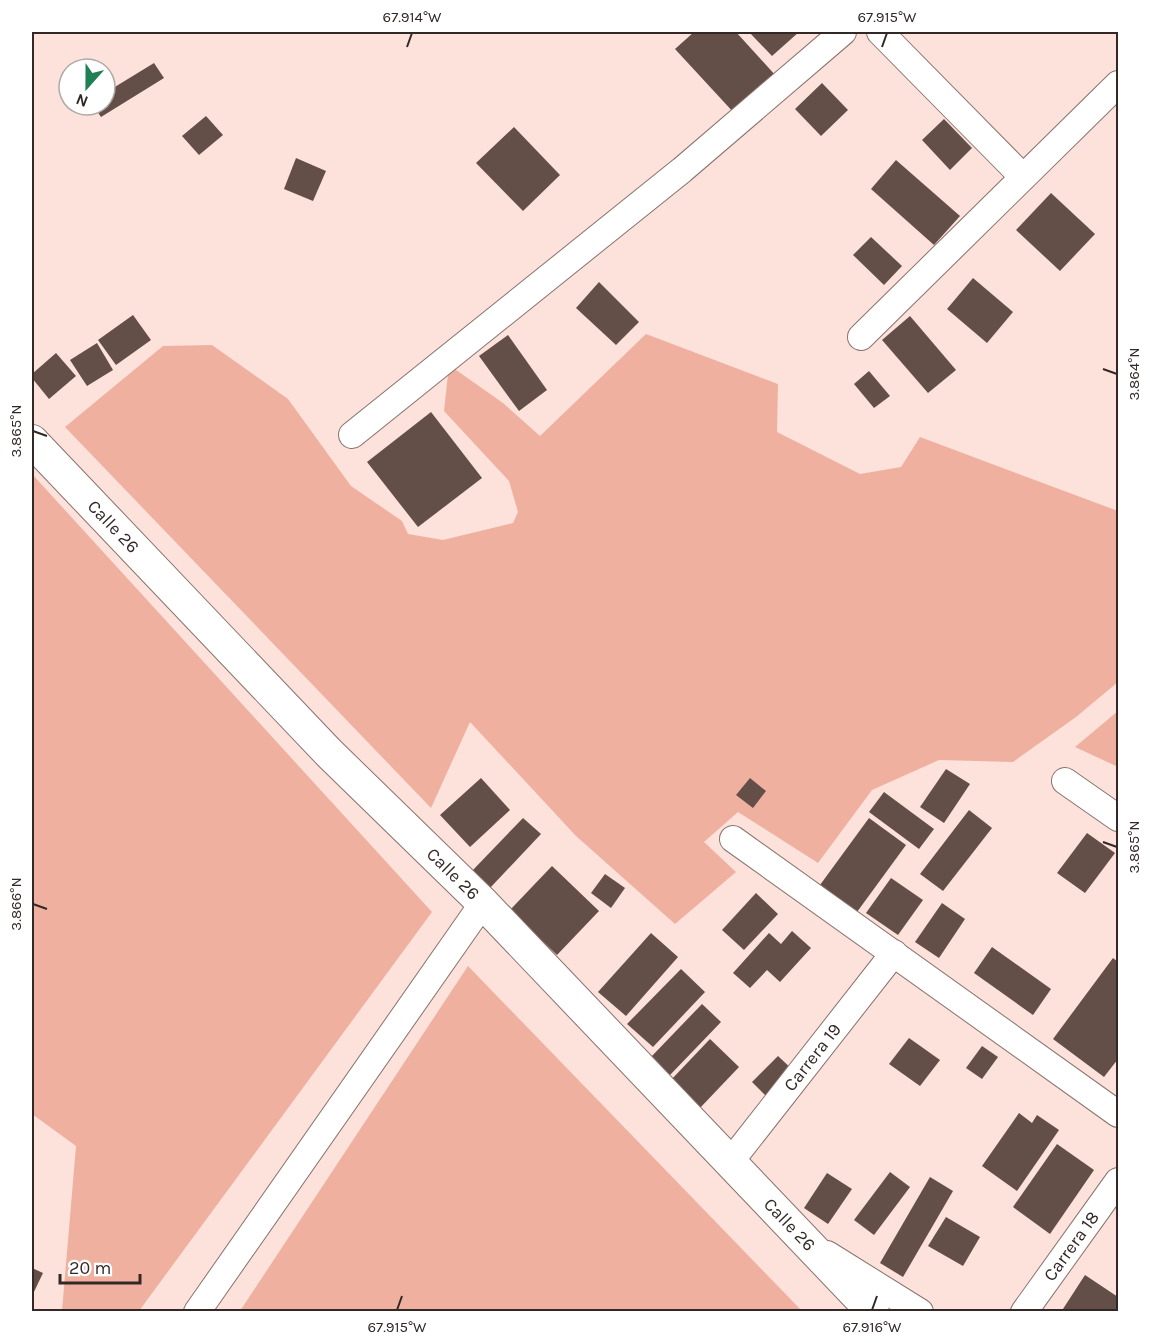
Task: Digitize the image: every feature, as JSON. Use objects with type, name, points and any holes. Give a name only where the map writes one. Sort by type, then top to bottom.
[{"type":"street","points":[[352,435],[682,170],[843,32]]},
{"type":"street","points":[[879,32],[1023,177]]},
{"type":"street","points":[[861,337],[1119,84]]},
{"type":"street","name":"Calle 26","points":[[32,441],[329,753],[483,903],[873,1311]]},
{"type":"street","points":[[1065,781],[1119,818]]},
{"type":"street","points":[[733,839],[1119,1114]]},
{"type":"street","points":[[197,1311],[483,903]]},
{"type":"street","name":"Carrera 19","points":[[732,1161],[894,953]]},
{"type":"street","name":"Carrera 18","points":[[1024,1311],[1119,1181]]},
{"type":"street","points":[[807,1241],[920,1311]]},
{"type":"shaded area","points":[[646,334],[778,384],[777,432],[860,474],[901,467],[920,437],[1118,511],[1118,682],[1076,717],[1013,762],[939,760],[872,790],[818,863],[738,812],[704,842],[736,872],[675,924],[576,836],[470,722],[431,808],[65,427],[163,346],[212,345],[288,399],[351,486],[402,521],[408,534],[443,540],[513,523],[518,512],[509,481],[444,411],[449,365],[503,403],[540,436]]},
{"type":"shaded area","points":[[32,474],[432,912],[139,1311],[62,1311],[76,1146],[32,1114]]},
{"type":"shaded area","points":[[1118,711],[1118,767],[1075,747]]},
{"type":"shaded area","points":[[468,966],[802,1311],[240,1311]]},
{"type":"building","points":[[694,32],[736,32],[776,76],[735,114],[675,49]]},
{"type":"building","points":[[749,32],[799,32],[772,56]]},
{"type":"building","points":[[154,63],[164,78],[117,107],[117,86]]},
{"type":"building","points":[[822,83],[848,110],[821,136],[795,109]]},
{"type":"building","points":[[206,116],[223,135],[199,155],[182,136]]},
{"type":"building","points":[[944,119],[972,148],[950,170],[922,140]]},
{"type":"building","points":[[514,127],[560,175],[523,211],[476,163]]},
{"type":"building","points":[[296,158],[326,171],[313,201],[284,189]]},
{"type":"building","points":[[896,160],[960,216],[934,245],[871,189]]},
{"type":"building","points":[[1051,193],[1095,234],[1060,271],[1016,230]]},
{"type":"building","points":[[871,237],[902,266],[884,285],[853,255]]},
{"type":"building","points":[[973,278],[1013,312],[987,343],[947,309]]},
{"type":"building","points":[[599,282],[639,322],[616,345],[576,308]]},
{"type":"building","points":[[133,315],[151,340],[116,365],[98,340]]},
{"type":"building","points":[[910,316],[956,370],[928,393],[882,340]]},
{"type":"building","points":[[508,335],[547,390],[519,411],[479,356]]},
{"type":"building","points":[[97,343],[113,370],[87,386],[70,360]]},
{"type":"building","points":[[56,353],[76,376],[49,399],[32,378],[32,374]]},
{"type":"building","points":[[869,371],[890,396],[874,408],[854,384]]},
{"type":"building","points":[[431,412],[482,478],[418,527],[367,462]]},
{"type":"building","points":[[946,769],[970,784],[944,823],[920,807]]},
{"type":"building","points":[[481,778],[510,810],[470,847],[440,815]]},
{"type":"building","points":[[750,778],[766,791],[753,808],[736,795]]},
{"type":"building","points":[[884,792],[934,829],[919,849],[869,812]]},
{"type":"building","points":[[969,810],[992,828],[943,891],[920,874]]},
{"type":"building","points":[[523,818],[541,834],[490,888],[472,871]]},
{"type":"building","points":[[869,818],[906,845],[857,912],[820,885]]},
{"type":"building","points":[[1087,833],[1115,853],[1085,893],[1057,873]]},
{"type":"building","points":[[552,866],[599,911],[557,955],[510,910]]},
{"type":"building","points":[[605,874],[625,888],[611,908],[591,893]]},
{"type":"building","points":[[891,878],[923,900],[898,935],[866,913]]},
{"type":"building","points":[[756,893],[778,914],[744,950],[722,930]]},
{"type":"building","points":[[942,903],[965,919],[939,958],[915,942]]},
{"type":"building","points":[[792,931],[811,948],[780,982],[767,970],[750,988],[733,973],[769,933],[781,944]]},
{"type":"building","points":[[651,933],[678,957],[626,1016],[598,992]]},
{"type":"building","points":[[992,947],[1051,989],[1033,1015],[974,973]]},
{"type":"building","points":[[1113,958],[1118,962],[1118,1059],[1104,1077],[1053,1039]]},
{"type":"building","points":[[681,969],[705,992],[653,1047],[627,1024]]},
{"type":"building","points":[[702,1004],[721,1022],[670,1075],[651,1057]]},
{"type":"building","points":[[909,1038],[940,1060],[920,1086],[889,1064]]},
{"type":"building","points":[[710,1039],[739,1067],[699,1109],[670,1081]]},
{"type":"building","points":[[982,1046],[998,1057],[982,1079],[966,1068]]},
{"type":"building","points":[[778,1056],[796,1073],[770,1100],[752,1082]]},
{"type":"building","points":[[1019,1113],[1032,1123],[1037,1115],[1059,1130],[1017,1191],[982,1166]]},
{"type":"building","points":[[1057,1144],[1094,1170],[1050,1234],[1013,1207]]},
{"type":"building","points":[[890,1172],[910,1187],[874,1235],[854,1220]]},
{"type":"building","points":[[827,1173],[852,1189],[828,1224],[804,1208]]},
{"type":"building","points":[[930,1177],[953,1191],[903,1277],[880,1263]]},
{"type":"building","points":[[946,1217],[980,1237],[963,1266],[928,1246]]},
{"type":"building","points":[[32,1268],[43,1273],[32,1296]]},
{"type":"building","points":[[1085,1275],[1118,1297],[1118,1312],[1061,1312]]}]
